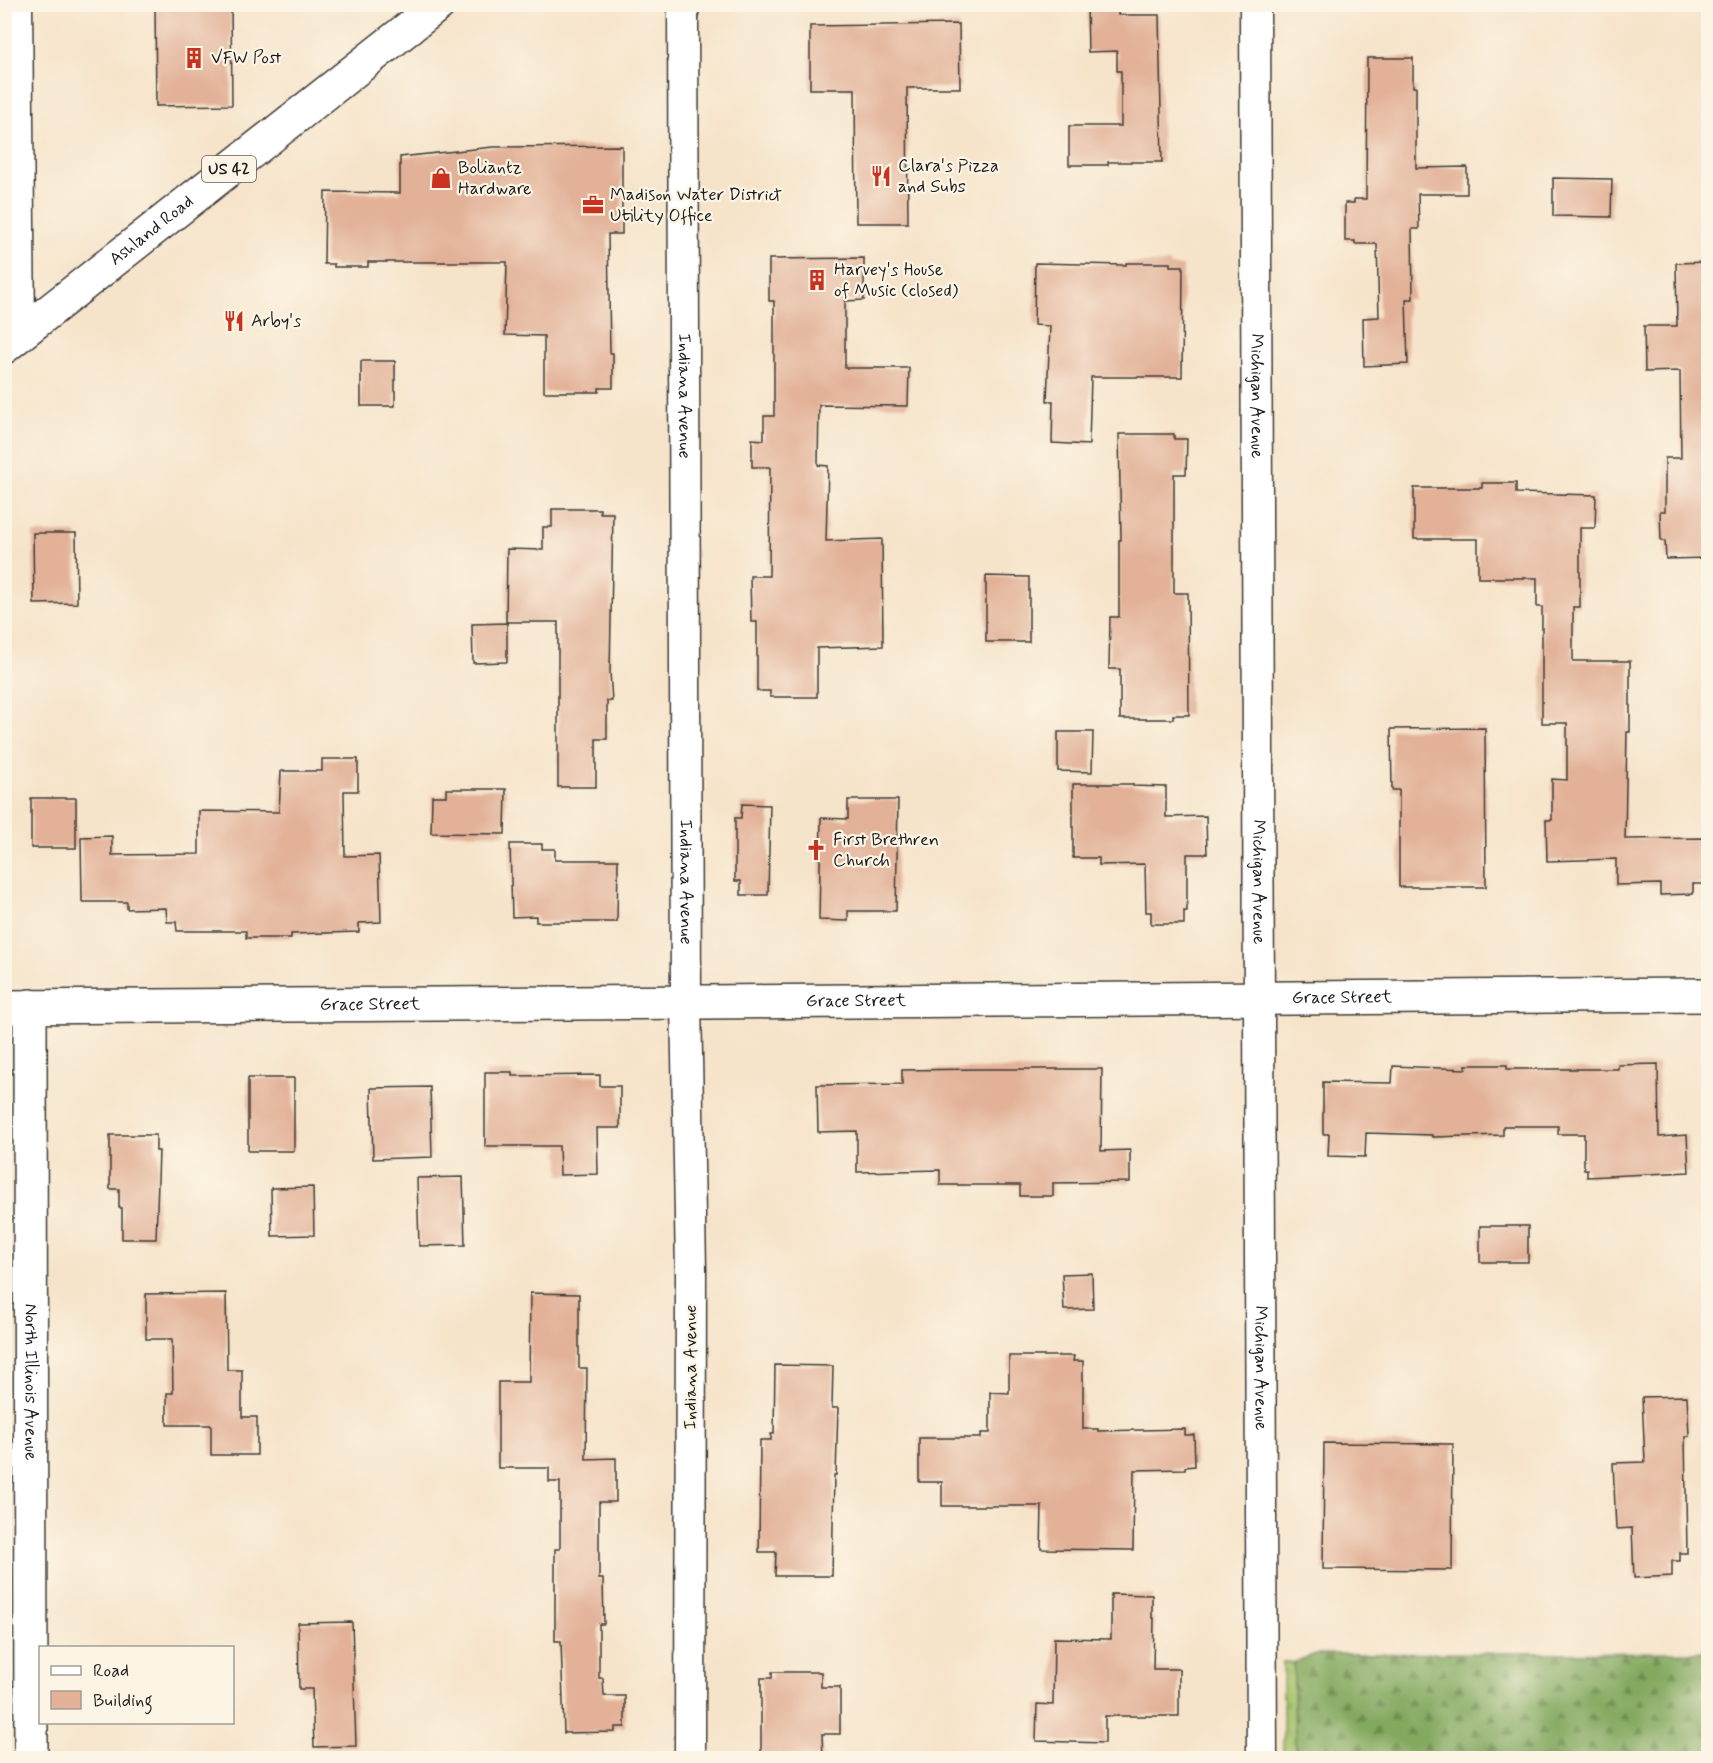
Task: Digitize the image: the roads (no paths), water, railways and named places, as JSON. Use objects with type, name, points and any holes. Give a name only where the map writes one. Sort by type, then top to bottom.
[{"type":"street","points":[[12,340],[17,4]]},
{"type":"street","name":"Ashland Road","points":[[12,340],[439,4]]},
{"type":"street","name":"Indiana Avenue","points":[[683,4],[686,1002],[691,1270],[690,1758]]},
{"type":"street","name":"Michigan Avenue","points":[[1255,4],[1262,1758]]},
{"type":"street","name":"Grace Street","points":[[17,1006],[1708,995]]},
{"type":"street","name":"North Illinois Avenue","points":[[17,1006],[31,1758]]},
{"type":"place","name":"VFW Post","points":[[194,58]]},
{"type":"place","name":"Clara's Pizza and Subs","points":[[881,176]]},
{"type":"place","name":"Boliantz Hardware","points":[[441,178]]},
{"type":"place","name":"Madison Water District Utility Office","points":[[593,205]]},
{"type":"place","name":"Harvey's House of Music (closed)","points":[[817,280]]},
{"type":"place","name":"Arby's","points":[[234,321]]},
{"type":"place","name":"First Brethren Church","points":[[816,850]]}]
